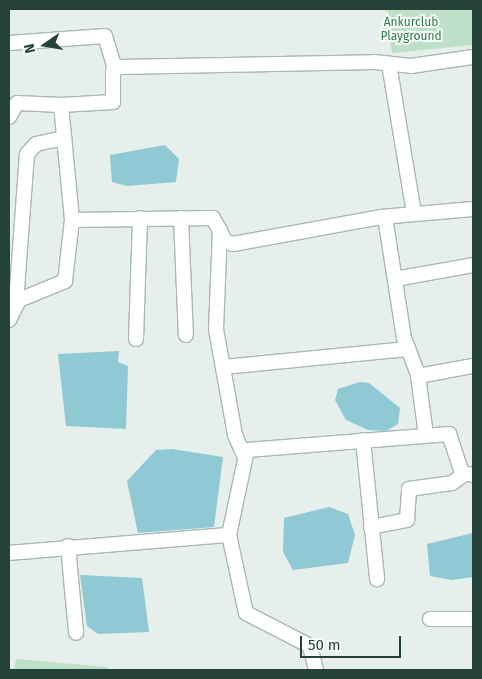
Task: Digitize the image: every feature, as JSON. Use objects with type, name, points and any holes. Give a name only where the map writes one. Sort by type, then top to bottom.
[{"type":"street","points":[[9,43],[105,36],[115,69],[113,102],[61,105],[17,103],[9,116]]},
{"type":"street","points":[[115,69],[389,64],[411,66],[473,57]]},
{"type":"street","points":[[389,64],[414,214]]},
{"type":"street","points":[[16,303],[66,281],[72,220],[61,105]]},
{"type":"street","points":[[9,320],[16,303],[15,211],[27,154],[36,144],[64,138]]},
{"type":"street","points":[[72,220],[213,218],[233,244],[385,217],[473,209]]},
{"type":"street","points":[[385,217],[408,349],[418,375],[426,435]]},
{"type":"street","points":[[136,339],[140,218]]},
{"type":"street","points":[[181,218],[186,336]]},
{"type":"street","points":[[220,229],[215,305],[223,367],[236,441],[245,457]]},
{"type":"street","points":[[395,279],[473,265]]},
{"type":"street","points":[[223,367],[408,349]]},
{"type":"street","points":[[418,375],[473,366]]},
{"type":"street","points":[[316,670],[310,646],[246,613],[228,535],[248,449],[452,434],[468,475],[452,483],[409,489],[406,520],[371,527]]},
{"type":"street","points":[[363,440],[376,579]]},
{"type":"street","points":[[9,553],[68,546],[228,535]]},
{"type":"street","points":[[68,546],[76,633]]},
{"type":"street","points":[[430,619],[473,619]]},
{"type":"green space","name":"Ankurclub Playground","points":[[385,9],[473,9],[473,45],[392,53]]},
{"type":"green space","points":[[16,659],[106,667],[110,670],[14,670]]},
{"type":"water","points":[[165,145],[179,159],[176,182],[127,186],[112,182],[110,155]]},
{"type":"water","points":[[119,351],[118,362],[128,366],[126,429],[66,426],[58,354]]},
{"type":"water","points":[[360,382],[369,383],[400,408],[398,424],[386,431],[368,430],[346,420],[335,400],[338,389]]},
{"type":"water","points":[[172,449],[223,457],[214,527],[138,533],[127,481],[156,450]]},
{"type":"water","points":[[329,507],[348,514],[355,535],[348,563],[293,570],[283,552],[284,518]]},
{"type":"water","points":[[473,533],[473,577],[452,580],[430,576],[427,544]]},
{"type":"water","points":[[80,575],[142,578],[149,632],[98,634],[87,626]]}]
